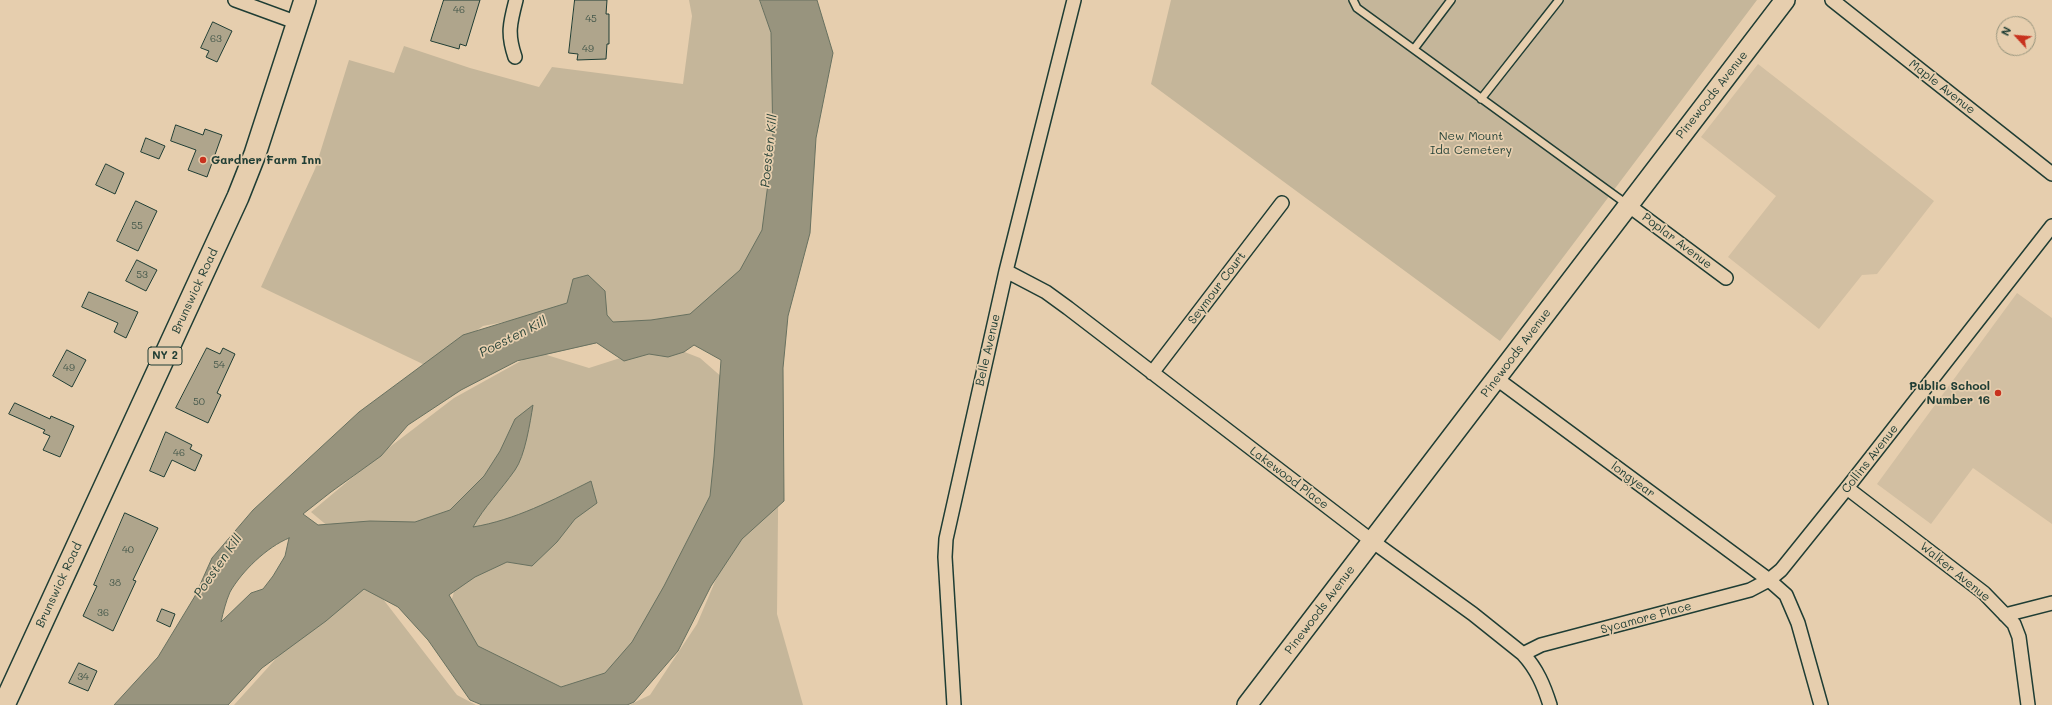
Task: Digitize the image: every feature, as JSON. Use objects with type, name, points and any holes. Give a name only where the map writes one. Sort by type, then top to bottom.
[{"type":"main road","name":"Brunswick Road","points":[[4,705],[238,197],[255,154],[305,0]]},
{"type":"street","points":[[235,0],[298,23]]},
{"type":"street","points":[[515,57],[510,42],[509,27],[516,0]]},
{"type":"street","name":"Belle Avenue","points":[[954,705],[944,557],[946,539],[1006,271],[1074,0]]},
{"type":"street","name":"Pinewoods Avenue","points":[[1247,705],[1497,380],[1628,205],[1785,0]]},
{"type":"street","name":"Maple Avenue","points":[[1832,0],[2052,174]]},
{"type":"street","name":"Seymour Court","points":[[1152,373],[1282,203]]},
{"type":"street","name":"Poplar Avenue","points":[[1628,205],[1726,278]]},
{"type":"street","name":"Collins Avenue","points":[[1769,580],[1781,570],[1847,488],[2052,226]]},
{"type":"street","name":"Lakewood Place","points":[[1006,271],[1046,292],[1068,308],[1372,541],[1473,614],[1530,661],[1543,683],[1550,705]]},
{"type":"street","name":"longyear","points":[[1497,380],[1769,580]]},
{"type":"street","name":"Walker Avenue","points":[[1847,488],[1984,593],[2014,624],[2019,637],[2028,705]]},
{"type":"street","points":[[1769,580],[1786,595],[1798,623],[1821,705]]},
{"type":"street","name":"Sycamore Place","points":[[1523,654],[1541,645],[1750,590],[1769,580]]},
{"type":"street","points":[[2006,615],[2052,603]]},
{"type":"lane","points":[[1353,0],[1357,8],[1628,205]]},
{"type":"lane","points":[[1414,49],[1451,0]]},
{"type":"lane","points":[[1481,99],[1559,0]]},
{"type":"shaded area","points":[[1758,64],[1934,201],[1877,274],[1862,275],[1819,329],[1728,257],[1776,196],[1701,137]]},
{"type":"shaded area","name":"Public School Number 16","points":[[2017,293],[2052,318],[2052,524],[1973,468],[1931,524],[1877,484]]},
{"type":"green space","points":[[689,0],[765,0],[775,40],[778,137],[766,229],[744,274],[693,317],[613,325],[567,310],[483,326],[427,366],[261,287],[315,169],[349,60],[394,73],[404,46],[470,68],[539,87],[552,67],[683,84],[692,16]]},
{"type":"green space","name":"New Mount Ida Cemetery","points":[[1171,0],[1757,0],[1500,341],[1151,84]]},
{"type":"green space","points":[[664,344],[700,358],[747,399],[733,475],[640,640],[604,677],[556,689],[477,651],[450,605],[473,530],[330,528],[311,512],[378,456],[454,398],[537,352],[589,368]]},
{"type":"green space","points":[[779,415],[777,614],[803,705],[629,705],[650,695],[697,624],[739,525]]},
{"type":"green space","points":[[366,577],[457,695],[476,705],[234,705],[301,631]]},
{"type":"water","name":"Poesten Kill","points":[[760,0],[817,0],[833,53],[816,138],[810,233],[788,316],[783,368],[784,501],[742,539],[711,586],[678,651],[634,702],[627,705],[482,705],[470,700],[428,640],[398,607],[364,589],[326,621],[262,668],[228,705],[114,705],[158,657],[195,596],[212,558],[253,510],[359,412],[463,335],[567,303],[573,279],[588,275],[605,291],[607,315],[613,322],[651,320],[690,314],[740,270],[762,230],[773,145],[771,33]],"holes":[[[597,343],[624,361],[649,354],[668,357],[684,352],[694,345],[721,360],[710,496],[664,586],[632,642],[605,673],[561,687],[478,646],[449,595],[475,577],[507,562],[532,566],[557,542],[575,519],[597,503],[591,481],[548,502],[504,520],[473,527],[482,512],[519,464],[527,439],[533,405],[515,419],[500,451],[484,476],[450,510],[415,522],[370,521],[318,525],[303,514],[381,456],[408,425],[461,390],[517,361]],[[289,538],[285,556],[263,589],[251,593],[221,622],[230,592],[241,576],[256,560],[272,547]]]},
{"type":"building","points":[[444,0],[480,0],[466,46],[460,44],[459,49],[431,41]]},
{"type":"building","points":[[575,0],[607,0],[606,14],[609,14],[609,44],[607,44],[606,59],[577,60],[578,54],[569,53]]},
{"type":"building","points":[[213,22],[232,31],[217,62],[206,57],[209,51],[201,48]]},
{"type":"building","name":"Gardner Farm Inn","points":[[176,125],[203,135],[205,129],[222,135],[207,177],[188,170],[196,150],[171,141]]},
{"type":"building","points":[[146,138],[165,146],[159,159],[141,152]]},
{"type":"building","points":[[106,164],[124,173],[115,194],[96,185]]},
{"type":"building","points":[[136,201],[157,211],[138,251],[117,241]]},
{"type":"building","points":[[137,260],[157,270],[146,291],[126,281]]},
{"type":"building","points":[[89,292],[138,312],[126,338],[114,332],[118,323],[82,307]]},
{"type":"building","points":[[207,348],[220,354],[223,348],[235,354],[217,393],[221,395],[208,423],[176,408]]},
{"type":"building","points":[[67,350],[86,360],[72,387],[53,376]]},
{"type":"building","points":[[15,403],[50,419],[51,416],[74,426],[60,457],[43,450],[50,436],[43,433],[45,430],[9,414]]},
{"type":"building","points":[[166,432],[192,445],[190,449],[202,455],[195,471],[172,460],[164,477],[150,471]]},
{"type":"building","points":[[125,513],[158,528],[133,580],[136,581],[113,631],[83,616],[97,586],[94,585]]},
{"type":"building","points":[[162,609],[175,614],[170,627],[157,621]]},
{"type":"building","points":[[79,663],[97,671],[88,691],[69,683]]},
{"type":"place","name":"Gardner Farm Inn","points":[[203,160]]},
{"type":"place","name":"Public School Number 16","points":[[1998,393]]}]
